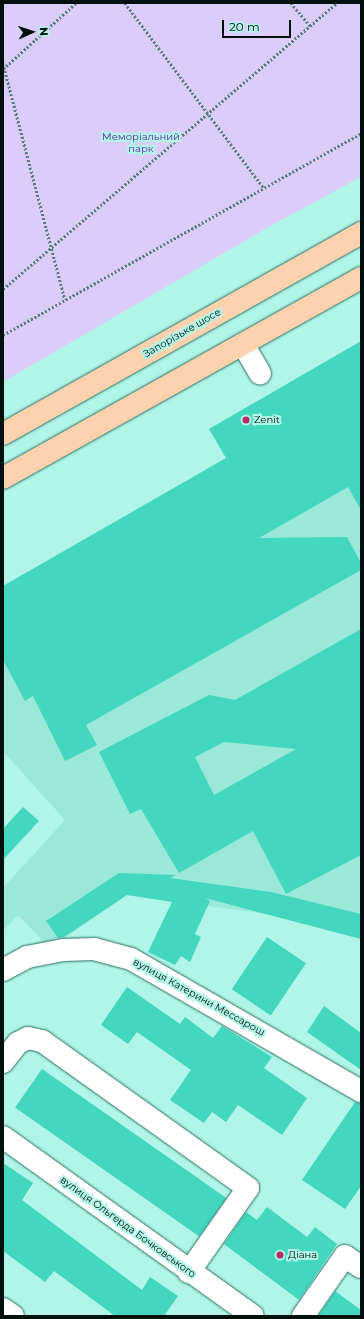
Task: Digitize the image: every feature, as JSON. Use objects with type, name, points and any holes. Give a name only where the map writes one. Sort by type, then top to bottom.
[{"type":"main road","name":"Запорізьке шосе","points":[[3,434],[361,233]]},
{"type":"main road","points":[[3,478],[361,278]]},
{"type":"street","points":[[243,344],[260,374]]},
{"type":"street","name":"вулиця Катерини Мессарош","points":[[3,970],[27,957],[63,950],[94,949],[131,960],[361,1091]]},
{"type":"street","points":[[3,1062],[18,1043],[28,1038],[42,1041],[248,1188],[189,1272]]},
{"type":"street","name":"вулиця Ольгерда Бочковського","points":[[3,1137],[189,1272],[253,1316]]},
{"type":"street","points":[[303,1316],[345,1256],[361,1267]]},
{"type":"street","points":[[3,1309],[13,1316]]},
{"type":"path","points":[[4,67],[76,3]]},
{"type":"path","points":[[125,3],[264,188]]},
{"type":"path","points":[[291,3],[310,26]]},
{"type":"path","points":[[3,289],[52,245],[337,3]]},
{"type":"path","points":[[3,63],[66,299]]},
{"type":"path","points":[[3,334],[361,133]]},
{"type":"shaded area","points":[[361,382],[361,939],[267,914],[127,895],[50,948],[18,915],[3,931],[3,888],[65,820],[3,751],[3,586]]},
{"type":"green space","name":"Меморіальний парк","points":[[3,3],[361,3],[361,177],[272,225],[3,382]]},
{"type":"building","points":[[361,341],[361,510],[348,487],[259,538],[347,537],[361,563],[361,570],[86,725],[97,745],[65,761],[33,696],[25,701],[3,660],[3,586],[226,458],[209,429]]},
{"type":"building","points":[[361,629],[361,855],[286,894],[253,831],[179,873],[141,809],[130,814],[99,752],[209,695],[235,700]],"holes":[[[224,742],[296,749],[214,795],[195,757]]]},
{"type":"building","points":[[23,807],[39,821],[3,860],[3,829]]},
{"type":"building","points":[[119,873],[176,875],[170,878],[271,892],[361,914],[361,939],[205,898],[210,901],[195,934],[201,937],[190,962],[181,956],[175,965],[148,952],[172,902],[127,895],[64,937],[58,938],[46,921]]},
{"type":"building","points":[[267,937],[306,963],[271,1016],[232,989]]},
{"type":"building","points":[[127,987],[180,1024],[185,1017],[213,1038],[222,1026],[272,1057],[264,1068],[307,1098],[282,1135],[238,1105],[226,1122],[212,1112],[204,1123],[170,1100],[191,1070],[137,1032],[128,1044],[101,1025]]},
{"type":"building","points":[[324,1006],[361,1033],[361,1070],[307,1032]]},
{"type":"building","points":[[42,1069],[226,1198],[199,1237],[15,1108]]},
{"type":"building","points":[[355,1102],[361,1103],[361,1186],[345,1209],[302,1180]]},
{"type":"building","points":[[3,1163],[33,1183],[22,1200],[142,1290],[150,1277],[178,1296],[164,1316],[115,1316],[54,1271],[45,1282],[3,1251]]},
{"type":"building","points":[[267,1207],[307,1237],[315,1227],[337,1244],[299,1300],[224,1244],[246,1212],[257,1220]]},
{"type":"building","points":[[335,1291],[361,1310],[361,1316],[319,1315]]},
{"type":"place","name":"Zenit","points":[[246,420]]},
{"type":"place","name":"Діана","points":[[280,1255]]}]
